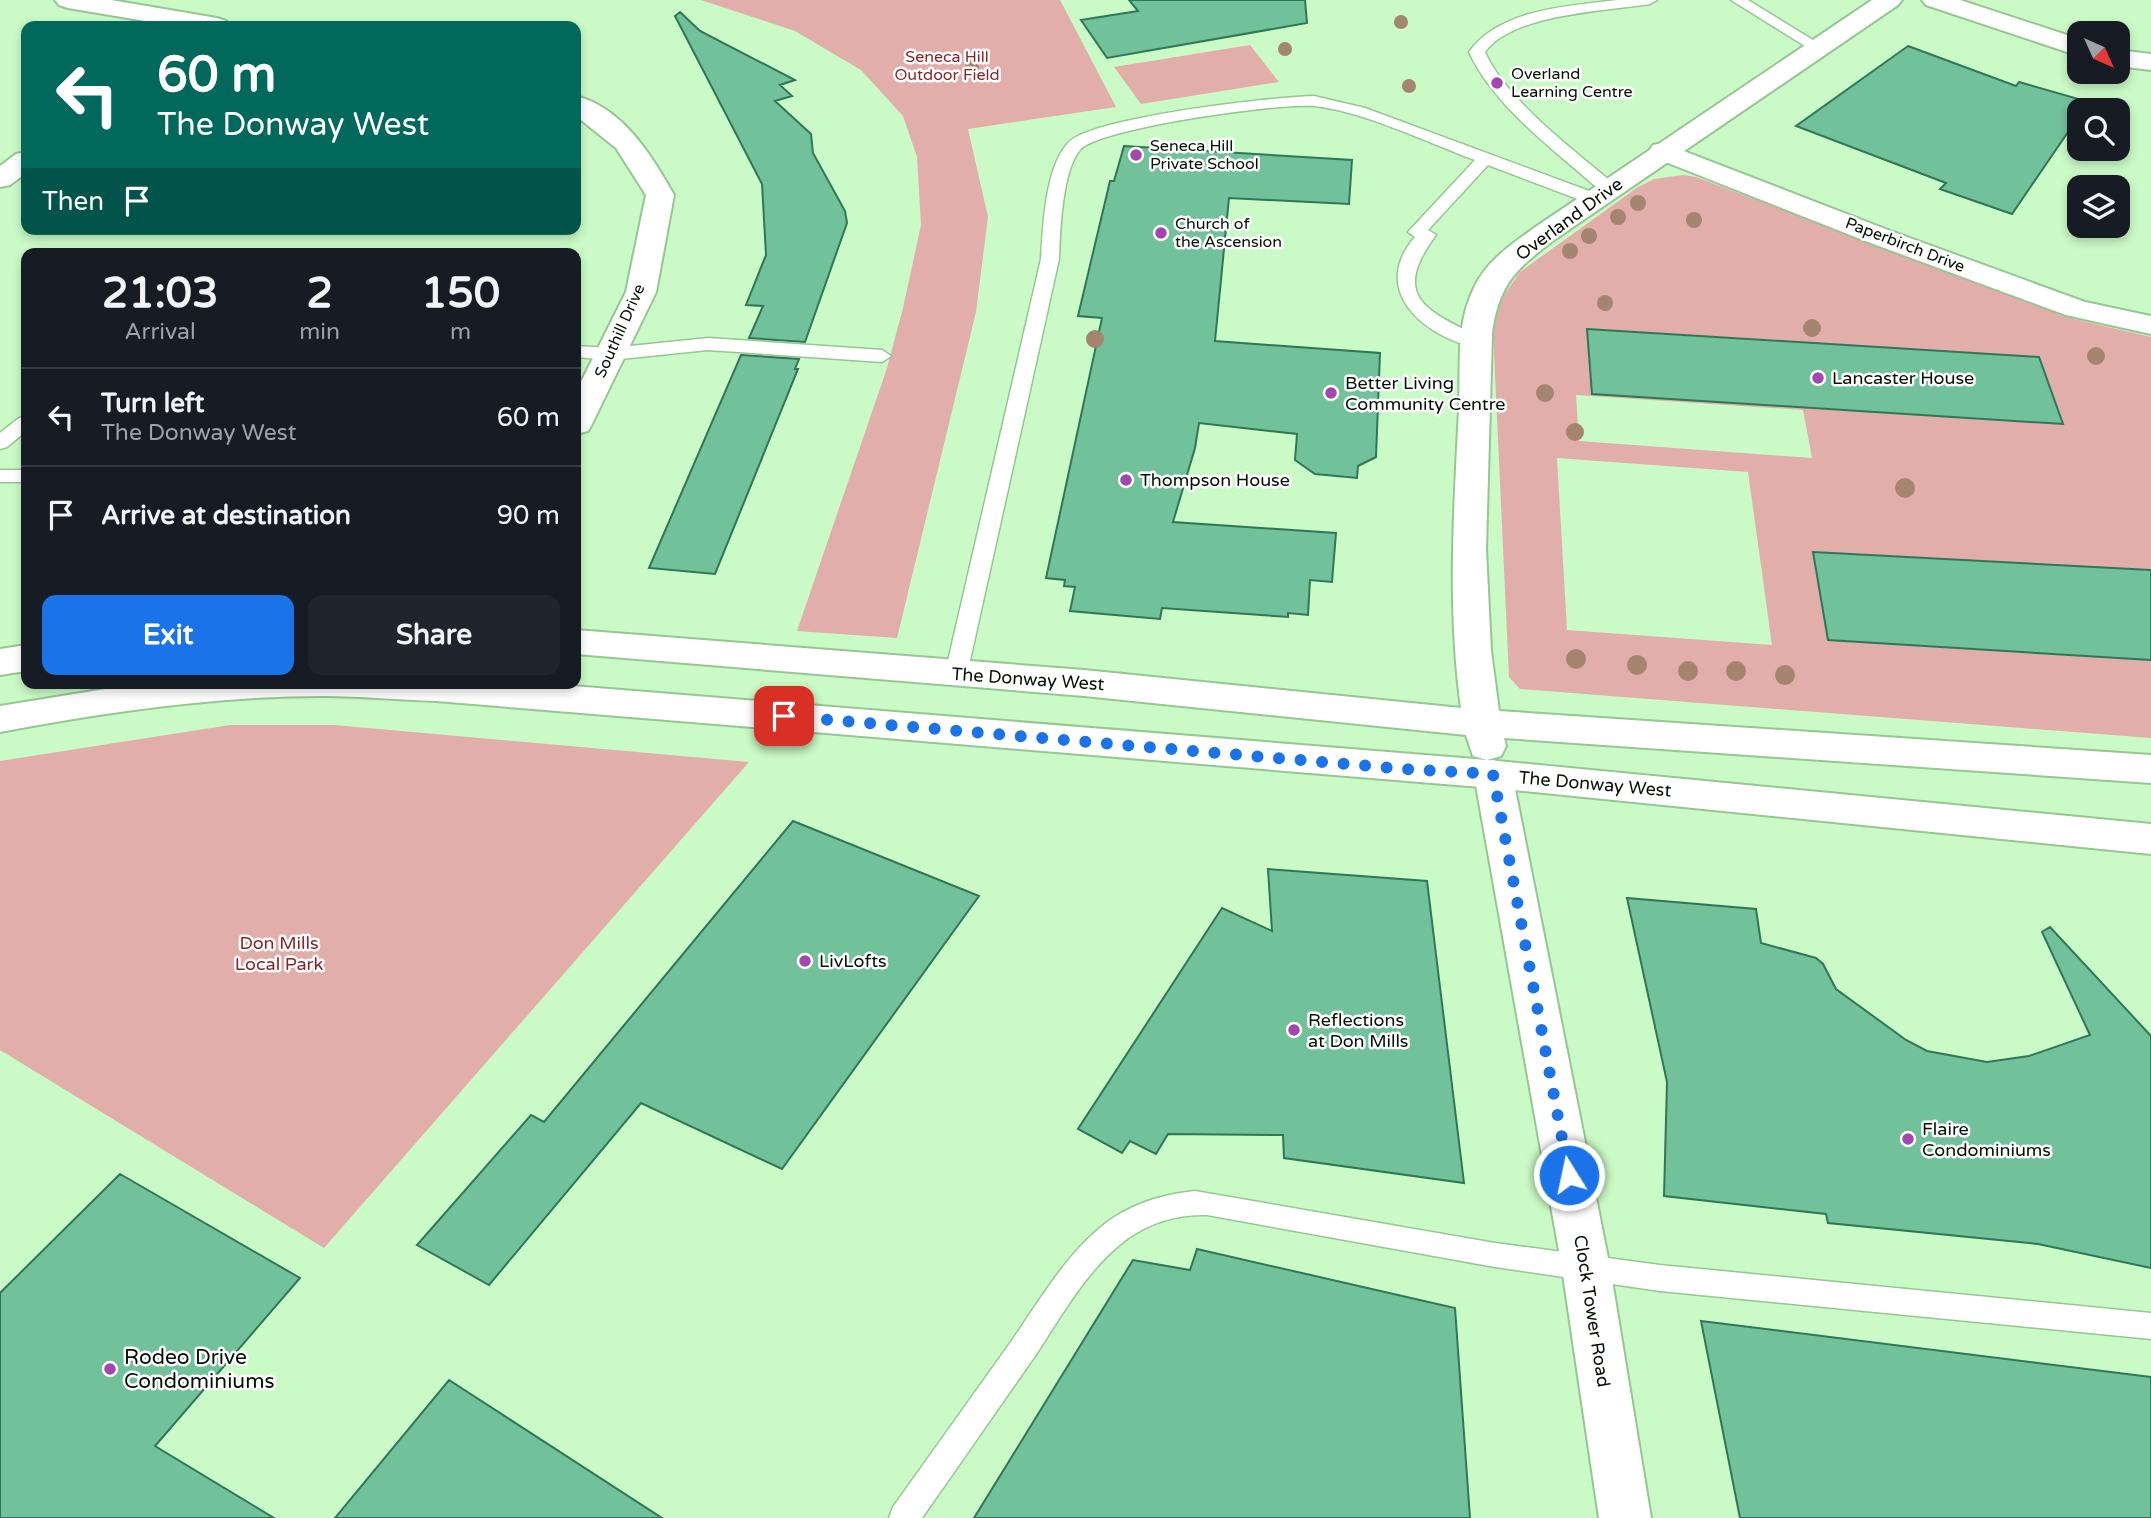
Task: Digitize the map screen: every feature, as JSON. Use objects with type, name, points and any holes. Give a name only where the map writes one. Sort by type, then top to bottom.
[{"type":"street","points":[[68,0],[184,21]]},
{"type":"street","name":"Overland Drive","points":[[1493,774],[1476,690],[1470,577],[1469,487],[1475,404],[1474,341],[1479,313],[1495,277],[1521,252],[1602,194],[1889,0]]},
{"type":"street","points":[[1935,0],[2067,44]]},
{"type":"street","points":[[2130,59],[2151,62]]},
{"type":"street","name":"Southill Drive","points":[[581,107],[610,125],[630,143],[660,195],[641,292],[581,414]]},
{"type":"street","name":"Paperbirch Drive","points":[[1663,152],[1878,236],[2077,309],[2151,326]]},
{"type":"street","points":[[0,180],[21,164]]},
{"type":"street","name":"The Donway West","points":[[581,642],[1084,683],[1481,723],[2151,769]]},
{"type":"street","points":[[0,662],[21,659]]},
{"type":"street","points":[[944,730],[956,674]]},
{"type":"street","name":"The Donway West","points":[[0,719],[101,700],[203,689]]},
{"type":"street","name":"The Donway West","points":[[472,689],[1392,768],[1493,774],[2151,839]]},
{"type":"street","name":"Clock Tower Road","points":[[1493,774],[1586,1268],[1625,1518]]},
{"type":"lane","points":[[1602,194],[1483,68],[1477,52],[1487,36],[1519,22],[1650,0]]},
{"type":"lane","points":[[1738,0],[1818,48]]},
{"type":"lane","points":[[956,674],[1050,259],[1052,213],[1066,158],[1076,144],[1087,138],[1132,125],[1300,100],[1359,111],[1485,159],[1602,194]]},
{"type":"lane","points":[[1474,341],[1418,310],[1407,288],[1405,272],[1409,257],[1427,235],[1417,232],[1485,159]]},
{"type":"lane","points":[[581,352],[611,354],[708,345],[882,356]]},
{"type":"lane","points":[[0,443],[21,426]]},
{"type":"lane","points":[[0,476],[21,476]]},
{"type":"lane","points":[[904,1518],[1063,1291],[1094,1252],[1124,1227],[1163,1207],[1207,1203],[1495,1255],[1660,1278],[2151,1326]]},
{"type":"green space","name":"Seneca Hill Outdoor Field","points":[[701,0],[1060,0],[1116,107],[968,129],[988,217],[976,312],[897,638],[797,631],[887,368],[903,308],[921,225],[917,157],[903,116],[861,70],[795,31]]},
{"type":"green space","points":[[1250,45],[1279,82],[1141,104],[1114,67]]},
{"type":"green space","points":[[1683,175],[1696,177],[2074,319],[2151,337],[2151,570],[1813,552],[1829,640],[2151,660],[2151,738],[1520,689],[1509,677],[1493,331],[1502,298],[1520,272],[1638,187],[1654,179]],"holes":[[[1587,329],[2039,357],[2063,423],[1593,394]],[[1576,395],[1803,410],[1812,458],[1579,441]],[[1557,458],[1748,472],[1772,645],[1567,630]]]},
{"type":"green space","name":"Don Mills Local Park","points":[[230,725],[334,725],[749,762],[324,1248],[0,1050],[0,761]]},
{"type":"building","points":[[1129,0],[1305,0],[1307,23],[1107,58],[1081,20],[1138,11]]},
{"type":"building","points":[[680,12],[700,31],[795,80],[780,85],[792,96],[775,101],[811,134],[813,153],[845,211],[847,223],[805,342],[749,338],[763,306],[746,305],[766,255],[762,184],[675,16]]},
{"type":"building","points":[[1908,46],[2016,86],[2019,82],[2075,98],[2067,98],[2067,134],[2012,214],[1940,189],[1946,183],[1796,126]]},
{"type":"building","name":"Thompson House","points":[[1124,146],[1352,160],[1349,204],[1229,198],[1215,341],[1380,353],[1376,457],[1358,466],[1357,478],[1315,474],[1295,460],[1297,434],[1199,423],[1195,448],[1173,522],[1336,533],[1332,582],[1310,580],[1308,615],[1288,613],[1288,617],[1162,608],[1160,619],[1070,611],[1075,587],[1064,586],[1065,580],[1046,578],[1102,318],[1078,316],[1110,181],[1114,181]]},
{"type":"building","name":"Lancaster House","points":[[1587,329],[2039,357],[2063,424],[1592,394]]},
{"type":"building","points":[[741,355],[799,359],[795,369],[798,369],[715,574],[649,568]]},
{"type":"building","points":[[1813,552],[2151,570],[2151,660],[1828,640]]},
{"type":"building","name":"LivLofts","points":[[793,821],[979,896],[782,1169],[641,1103],[489,1285],[417,1245],[531,1115],[544,1122]]},
{"type":"building","name":"Reflections at Don Mills","points":[[1268,869],[1427,881],[1464,1183],[1284,1158],[1283,1135],[1168,1134],[1156,1154],[1130,1141],[1122,1153],[1078,1129],[1222,908],[1272,931]]},
{"type":"building","name":"Flaire Condominiums","points":[[1627,898],[1756,909],[1761,943],[1816,958],[1823,964],[1836,989],[1906,1040],[1927,1051],[1987,1062],[2029,1056],[2090,1035],[2042,932],[2050,927],[2151,1036],[2151,1268],[2038,1244],[1828,1223],[1826,1214],[1664,1196],[1667,1082]]},
{"type":"building","name":"Rodeo Drive Condominiums","points":[[120,1174],[300,1278],[155,1446],[274,1518],[0,1518],[0,1293]]},
{"type":"building","points":[[1197,1249],[1455,1308],[1470,1518],[974,1518],[1133,1260],[1190,1270]]},
{"type":"building","points":[[1701,1321],[2151,1377],[2151,1518],[1740,1518]]},
{"type":"building","points":[[449,1380],[662,1518],[335,1518]]},
{"type":"place","name":"Overland Learning Centre","points":[[1497,83]]},
{"type":"place","name":"Seneca Hill Private School","points":[[1136,155]]},
{"type":"place","name":"Church of the Ascension","points":[[1161,233]]},
{"type":"place","name":"Lancaster House","points":[[1818,378]]},
{"type":"place","name":"Better Living Community Centre","points":[[1331,393]]},
{"type":"place","name":"Thompson House","points":[[1126,480]]},
{"type":"place","name":"LivLofts","points":[[805,961]]},
{"type":"place","name":"Reflections at Don Mills","points":[[1294,1030]]},
{"type":"place","name":"Flaire Condominiums","points":[[1908,1139]]},
{"type":"place","name":"Rodeo Drive Condominiums","points":[[110,1369]]},
{"type":"route","points":[[784,716],[1405,769],[1493,774],[1569,1175]]}]
